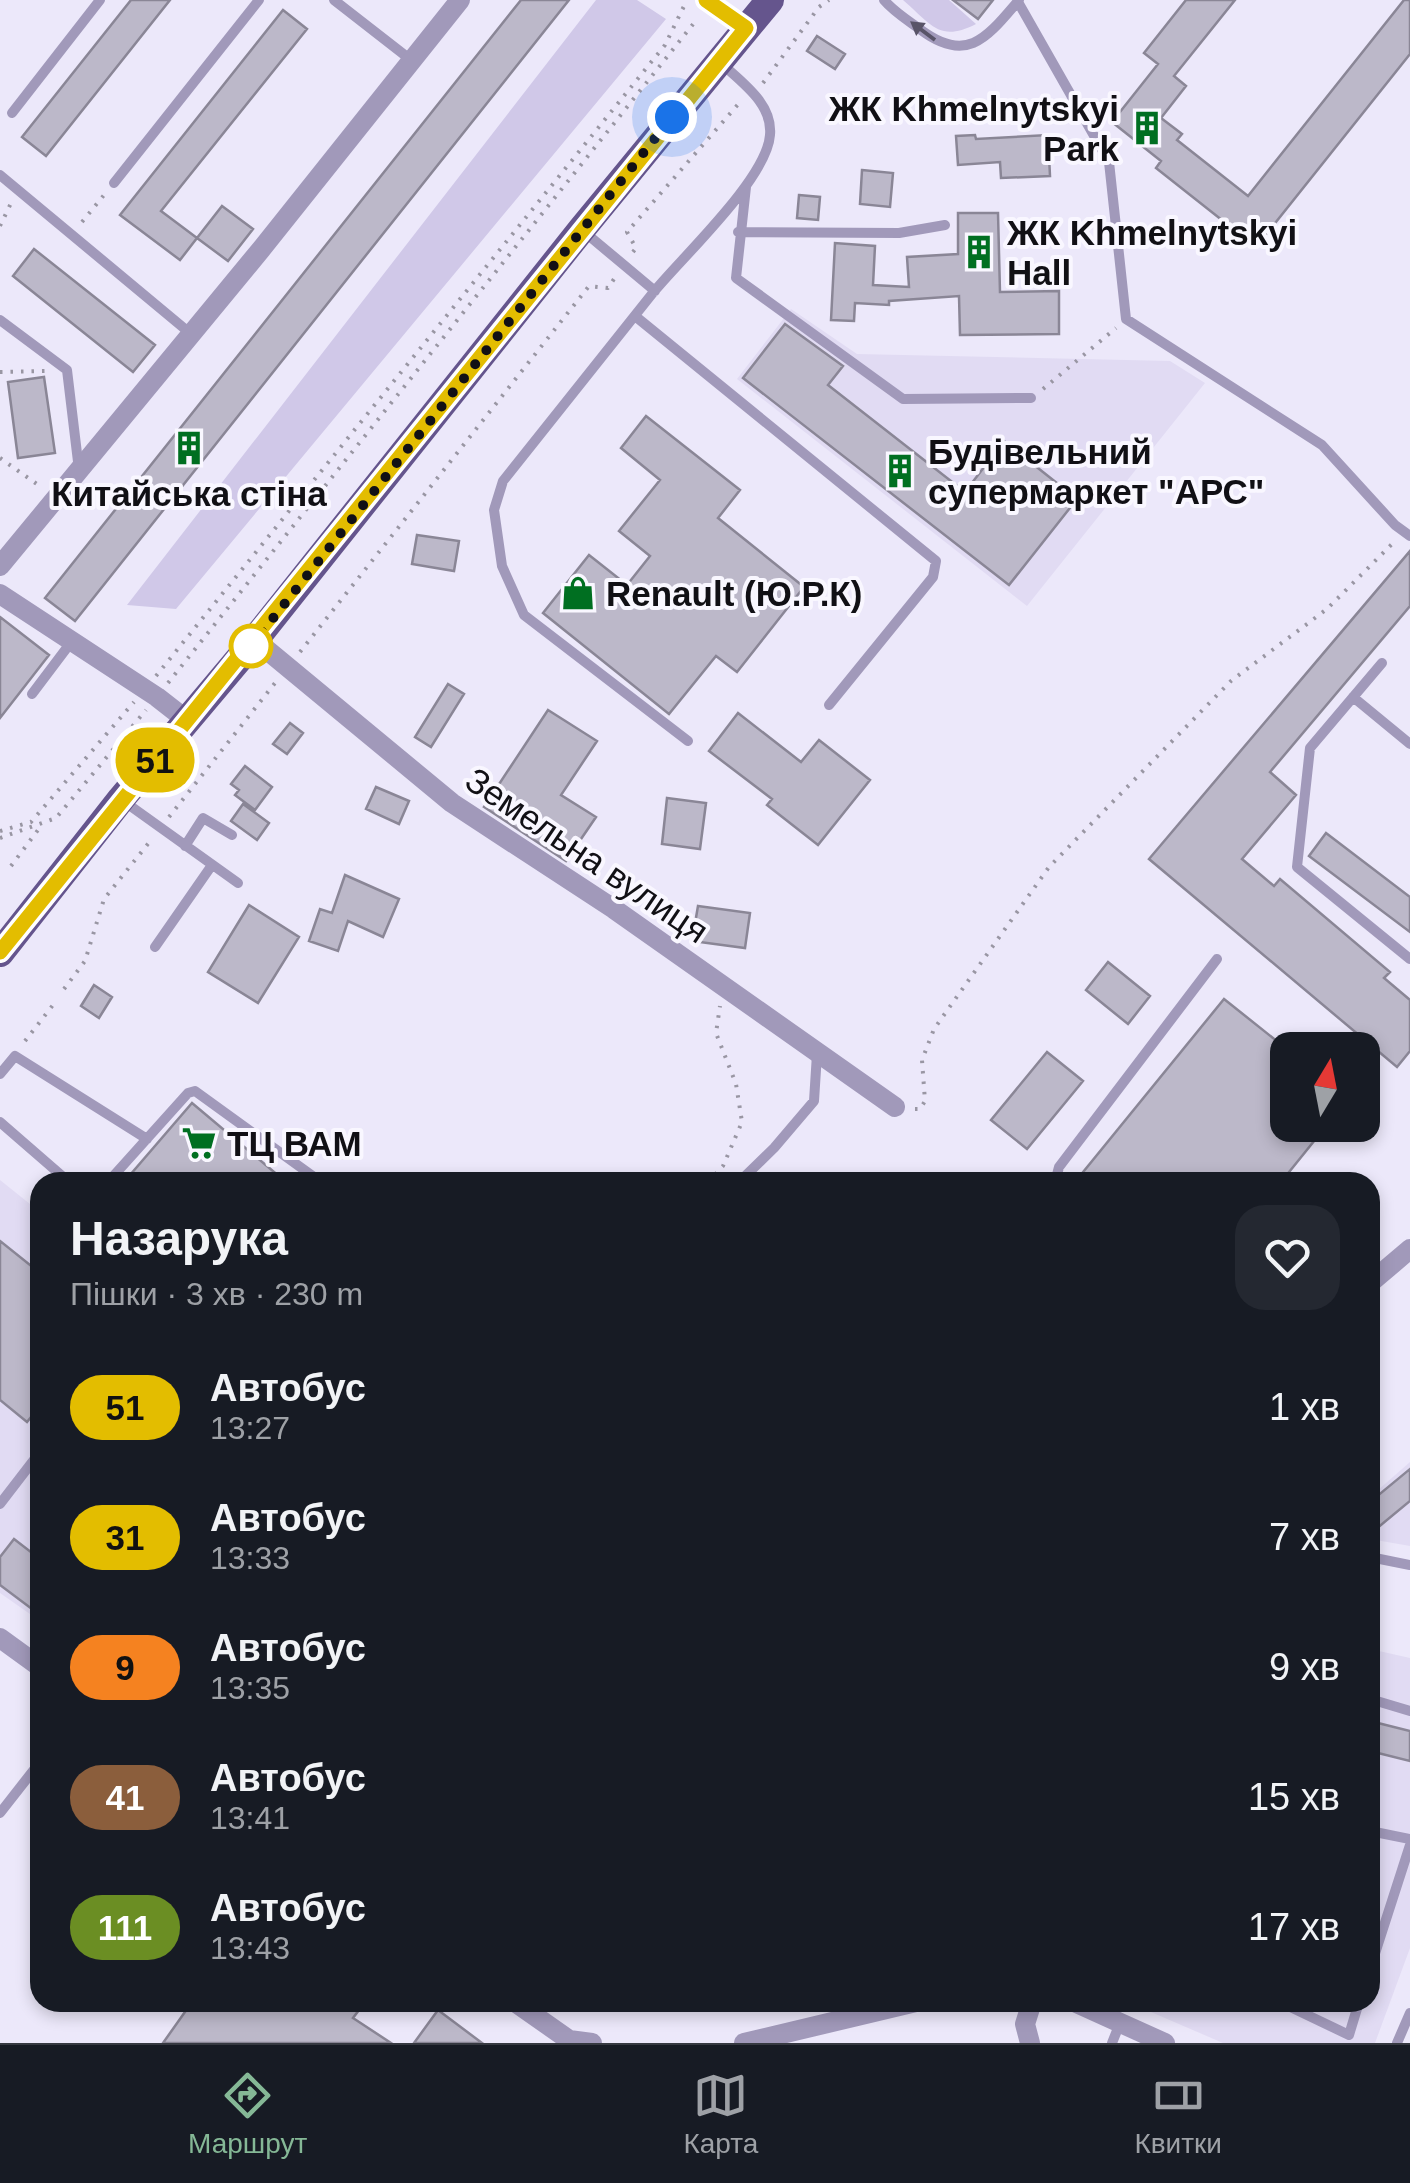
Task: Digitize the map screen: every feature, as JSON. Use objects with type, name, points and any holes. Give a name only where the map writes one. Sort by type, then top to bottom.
[{"type":"main road","points":[[0,953],[770,0]]},
{"type":"street","points":[[1,564],[80,472],[460,0]]},
{"type":"street","points":[[708,2],[746,28]]},
{"type":"street","points":[[0,594],[189,722]]},
{"type":"street","name":"Земельна вулиця","points":[[255,640],[452,803],[614,909],[895,1108]]},
{"type":"street","points":[[1380,1274],[1410,1249]]},
{"type":"street","points":[[0,1638],[30,1660]]},
{"type":"street","points":[[529,2012],[569,2040],[592,2043]]},
{"type":"street","points":[[744,2043],[874,2012]]},
{"type":"street","points":[[1029,2012],[1025,2024],[1030,2043]]},
{"type":"street","points":[[1096,2012],[1165,2043]]},
{"type":"lane","points":[[12,113],[100,0]]},
{"type":"lane","points":[[114,184],[258,0]]},
{"type":"lane","points":[[334,0],[412,61]]},
{"type":"lane","points":[[884,0],[940,44],[964,48],[986,36],[1018,1],[1109,162],[1126,319],[1322,445],[1407,534]]},
{"type":"lane","points":[[688,741],[524,615],[502,566],[494,510],[503,482],[655,291],[746,186],[764,158],[770,136],[767,109],[718,60]]},
{"type":"lane","points":[[0,174],[191,334]]},
{"type":"lane","points":[[746,186],[736,278],[902,399],[1031,398]]},
{"type":"lane","points":[[738,232],[899,234],[945,225]]},
{"type":"lane","points":[[581,230],[655,291]]},
{"type":"lane","points":[[635,316],[936,561],[933,577],[829,705]]},
{"type":"lane","points":[[0,320],[66,370],[80,472]]},
{"type":"lane","points":[[32,694],[72,640]]},
{"type":"lane","points":[[1382,662],[1310,748],[1297,867],[1410,959]]},
{"type":"lane","points":[[1353,697],[1410,744]]},
{"type":"lane","points":[[121,799],[238,883]]},
{"type":"lane","points":[[184,846],[204,818],[232,835]]},
{"type":"lane","points":[[156,947],[212,865]]},
{"type":"lane","points":[[1057,1172],[1217,959]]},
{"type":"lane","points":[[749,1172],[814,1102],[817,1054]]},
{"type":"lane","points":[[0,1074],[14,1056],[147,1140]]},
{"type":"lane","points":[[117,1172],[188,1093],[195,1090],[307,1172]]},
{"type":"lane","points":[[0,1122],[58,1172]]},
{"type":"lane","points":[[0,1504],[30,1465]]},
{"type":"lane","points":[[1380,1559],[1410,1566]]},
{"type":"lane","points":[[1380,1702],[1410,1711]]},
{"type":"lane","points":[[0,1813],[30,1775]]},
{"type":"lane","points":[[1380,1833],[1410,1842],[1380,1937]]},
{"type":"lane","points":[[1302,2012],[1349,2034],[1356,2012]]},
{"type":"lane","points":[[1397,2043],[1410,2013]]},
{"type":"lane","points":[[1112,2043],[1120,2023]]},
{"type":"path","points":[[0,834],[41,826],[56,818],[218,601],[665,46],[686,0]]},
{"type":"path","points":[[64,989],[85,961],[104,899],[589,286],[608,288],[636,248],[628,232],[750,91],[762,85],[829,0]]},
{"type":"path","points":[[0,834],[30,822],[226,611],[708,2]]},
{"type":"path","points":[[72,235],[114,184]]},
{"type":"path","points":[[0,226],[18,190]]},
{"type":"path","points":[[1031,398],[1126,319]]},
{"type":"path","points":[[0,372],[66,370]]},
{"type":"path","points":[[0,458],[57,498]]},
{"type":"path","points":[[895,1108],[924,1106],[922,1060],[934,1029],[1049,867],[1231,681],[1326,609],[1407,534]]},
{"type":"path","points":[[218,601],[226,611]]},
{"type":"path","points":[[11,866],[41,826]]},
{"type":"path","points":[[717,1172],[742,1122],[736,1084],[716,1033],[723,987]]},
{"type":"path","points":[[25,1040],[53,1005]]},
{"type":"shaded area","points":[[596,0],[637,0],[666,19],[176,609],[127,605]]},
{"type":"shaded area","points":[[903,0],[949,0],[976,24],[944,31]]},
{"type":"shaded area","name":"Будівельний супермаркет \"АРС\"","points":[[791,309],[857,354],[1170,361],[1205,383],[1027,606],[737,379]]},
{"type":"shaded area","points":[[0,1180],[30,1204],[30,1614],[0,1593]]},
{"type":"shaded area","points":[[1410,1462],[1410,1546],[1380,1541],[1380,1488]]},
{"type":"shaded area","points":[[1380,1651],[1410,1658],[1410,1948],[1375,2043],[1223,2043],[1151,2012],[1380,2012]]},
{"type":"building","points":[[131,0],[170,0],[46,156],[22,137]]},
{"type":"building","points":[[521,0],[569,0],[75,621],[45,598]]},
{"type":"building","points":[[953,0],[993,0],[978,19]]},
{"type":"building","name":"ЖК Khmelnytskyi Park","points":[[1186,0],[1235,0],[1174,76],[1186,86],[1161,118],[1182,134],[1177,140],[1248,196],[1404,0],[1410,0],[1410,54],[1256,247],[1156,168],[1161,161],[1112,122],[1158,64],[1144,53]]},
{"type":"building","points":[[283,10],[307,29],[161,211],[197,238],[180,260],[120,215]]},
{"type":"building","points":[[817,36],[845,54],[835,69],[807,51]]},
{"type":"building","points":[[975,135],[976,139],[1048,135],[1050,176],[1001,178],[1000,162],[958,165],[956,136]]},
{"type":"building","points":[[862,170],[893,173],[890,207],[860,204]]},
{"type":"building","points":[[799,195],[820,197],[818,220],[797,218]]},
{"type":"building","points":[[222,206],[253,229],[228,261],[197,238]]},
{"type":"building","points":[[958,213],[998,213],[1000,292],[1059,291],[1059,334],[960,335],[959,296],[889,301],[889,305],[855,303],[854,321],[831,320],[835,243],[875,246],[873,285],[909,287],[907,257],[958,254]]},
{"type":"building","points":[[34,249],[155,345],[133,372],[13,276]]},
{"type":"building","name":"Будівельний супермаркет \"АРС\"","points":[[785,324],[843,366],[828,385],[965,492],[1004,441],[1077,499],[1009,585],[743,378]]},
{"type":"building","points":[[44,377],[55,453],[18,458],[8,382]]},
{"type":"building","points":[[646,416],[740,490],[718,518],[804,587],[737,672],[716,656],[669,714],[543,613],[589,555],[627,585],[650,556],[619,531],[660,480],[621,448]]},
{"type":"building","points":[[417,535],[459,541],[454,571],[412,564]]},
{"type":"building","points":[[1410,551],[1410,606],[1270,772],[1296,795],[1242,859],[1274,886],[1280,879],[1390,972],[1384,978],[1410,1000],[1410,1051],[1397,1067],[1380,1053],[1380,1032],[1355,1032],[1149,859]]},
{"type":"building","points":[[0,617],[49,655],[0,718]]},
{"type":"building","points":[[448,684],[464,694],[431,747],[415,737]]},
{"type":"building","points":[[548,710],[597,741],[561,795],[596,817],[566,861],[484,807]]},
{"type":"building","points":[[738,713],[801,762],[819,740],[870,780],[818,845],[767,805],[772,799],[709,751]]},
{"type":"building","points":[[290,723],[303,733],[287,754],[273,744]]},
{"type":"building","points":[[245,766],[272,787],[255,810],[235,795],[239,790],[231,784]]},
{"type":"building","points":[[376,787],[409,801],[399,824],[366,809]]},
{"type":"building","points":[[667,798],[706,803],[700,849],[662,844]]},
{"type":"building","points":[[243,804],[269,823],[257,840],[231,821]]},
{"type":"building","points":[[1326,833],[1410,897],[1410,932],[1309,856]]},
{"type":"building","points":[[345,875],[399,899],[383,937],[348,921],[338,951],[309,941],[320,909],[332,913]]},
{"type":"building","points":[[249,905],[299,937],[258,1003],[208,972]]},
{"type":"building","points":[[698,906],[750,913],[745,948],[692,941]]},
{"type":"building","points":[[1108,962],[1150,996],[1128,1024],[1086,990]]},
{"type":"building","points":[[94,985],[112,997],[99,1018],[81,1006]]},
{"type":"building","points":[[1224,999],[1270,1036],[1270,1142],[1313,1142],[1289,1172],[1083,1172]]},
{"type":"building","points":[[1047,1052],[1083,1081],[1027,1149],[991,1120]]},
{"type":"building","name":"ТЦ ВАМ","points":[[192,1103],[274,1172],[133,1172]]},
{"type":"building","points":[[0,1241],[30,1265],[30,1418],[27,1422],[0,1400]]},
{"type":"building","points":[[1410,1469],[1410,1501],[1380,1526],[1380,1494]]},
{"type":"building","points":[[14,1539],[30,1551],[30,1608],[0,1585],[0,1557]]},
{"type":"building","points":[[1380,1724],[1410,1731],[1410,1761],[1380,1754]]},
{"type":"building","points":[[185,2012],[358,2012],[353,2018],[391,2043],[163,2043]]},
{"type":"building","points":[[437,2012],[441,2012],[482,2043],[414,2043]]},
{"type":"bus line","name":"51","points":[[0,952],[746,28],[706,0]]},
{"type":"place","name":"ЖК Khmelnytskyi Park","points":[[1147,128]]},
{"type":"place","name":"ЖК Khmelnytskyi Hall","points":[[979,252]]},
{"type":"place","name":"Китайська стіна","points":[[189,448]]},
{"type":"place","name":"Будівельний супермаркет \"АРС\"","points":[[900,471]]},
{"type":"place","name":"Renault (Ю.Р.К)","points":[[578,593]]},
{"type":"place","name":"ТЦ ВАМ","points":[[199,1143]]},
{"type":"route","points":[[251,646],[672,117]]}]
